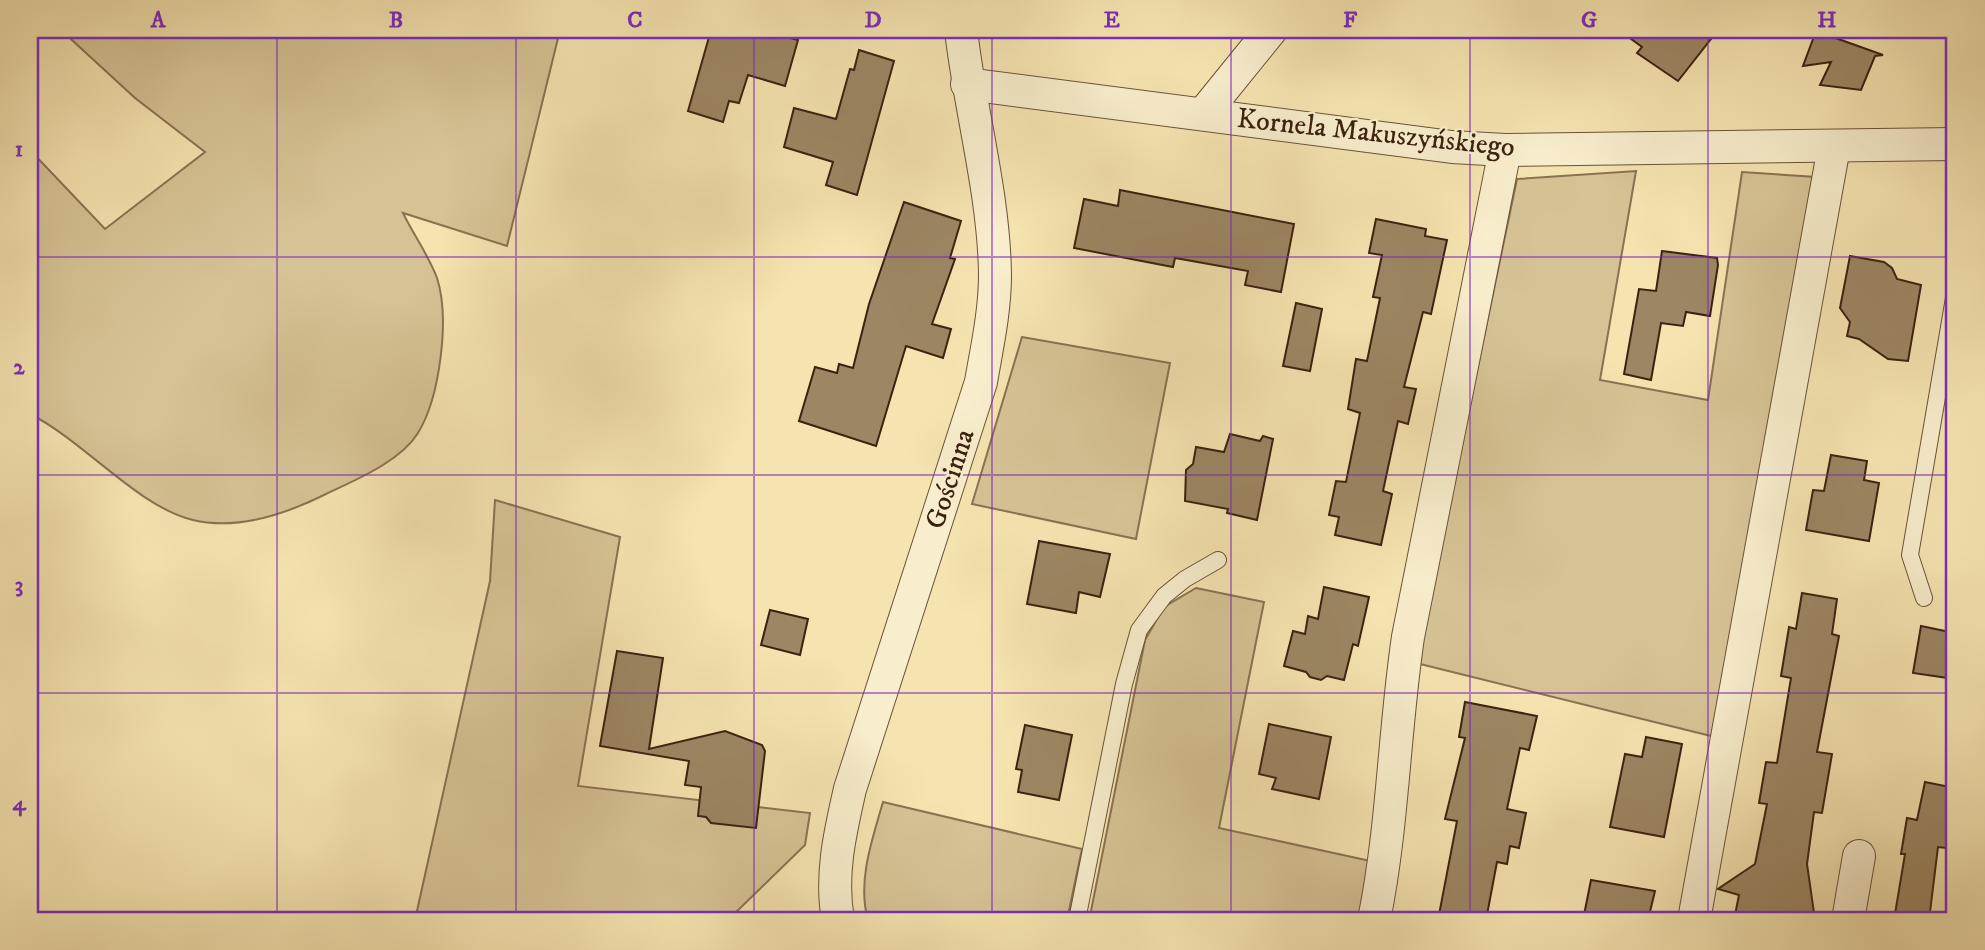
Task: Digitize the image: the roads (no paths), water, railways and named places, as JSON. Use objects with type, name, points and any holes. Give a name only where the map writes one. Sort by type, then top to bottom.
[{"type":"street","name":"Gościnna","points":[[838,920],[834,896],[837,844],[850,789],[981,382],[991,325],[995,278],[992,226],[967,84],[961,30]]},
{"type":"street","points":[[1203,114],[1271,30]]},
{"type":"street","name":"Kornela Makuszyńskiego","points":[[967,84],[1452,147],[1505,150],[1955,144]]},
{"type":"street","points":[[1694,920],[1834,147]]},
{"type":"street","points":[[1374,920],[1385,866],[1399,698],[1408,637],[1505,150]]},
{"type":"street","points":[[1848,920],[1859,856]]},
{"type":"lane","points":[[1924,598],[1910,555],[1955,292]]},
{"type":"lane","points":[[1077,920],[1124,684],[1139,630],[1164,596],[1185,579],[1218,560]]}]
